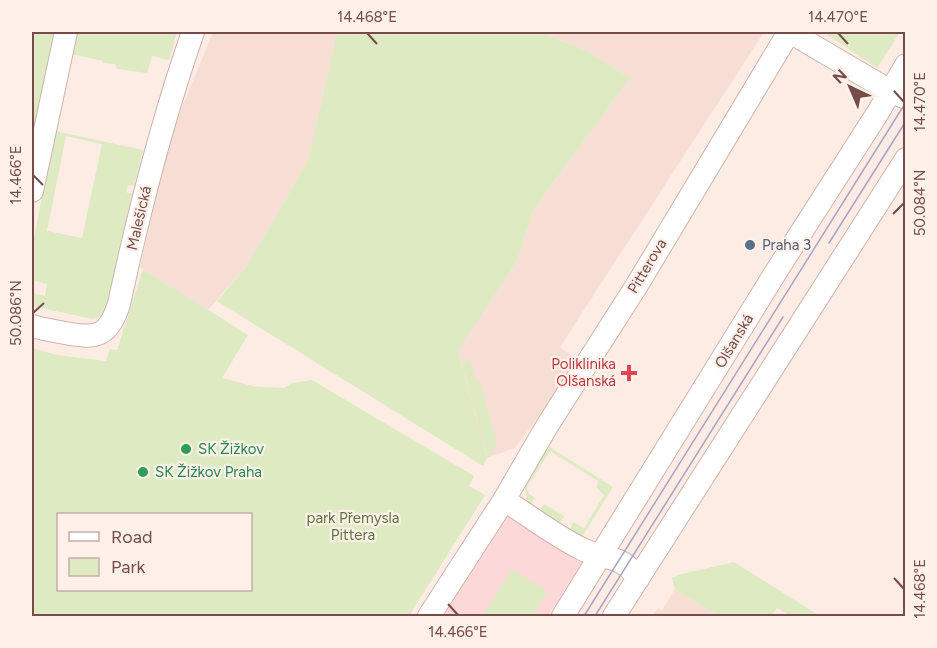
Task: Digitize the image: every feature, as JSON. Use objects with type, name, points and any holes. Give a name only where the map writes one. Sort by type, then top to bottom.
[{"type":"street","points":[[32,191],[66,32]]},
{"type":"street","name":"Malešická","points":[[32,326],[90,337],[106,331],[111,324],[119,304],[152,163],[171,95],[193,32]]},
{"type":"street","points":[[790,32],[898,95]]},
{"type":"street","name":"Pitterova","points":[[429,616],[637,285],[790,32]]},
{"type":"street","name":"Olšanská","points":[[563,616],[779,267],[898,95],[906,65]]},
{"type":"street","points":[[614,616],[906,159]]},
{"type":"street","points":[[504,500],[581,549],[614,558],[627,566],[638,579]]},
{"type":"shaded area","points":[[213,32],[337,32],[308,161],[245,268],[208,310],[140,267],[170,137]]},
{"type":"shaded area","points":[[539,32],[764,32],[560,347],[579,361],[515,448],[487,458],[458,351],[516,263],[534,209],[630,78],[587,51]]},
{"type":"shaded area","points":[[493,502],[584,560],[548,616],[426,616]]},
{"type":"shaded area","points":[[675,589],[719,616],[653,616],[658,608],[662,610]]},
{"type":"green space","points":[[32,32],[57,32],[32,152]]},
{"type":"green space","points":[[76,32],[177,32],[169,60],[152,56],[147,73],[117,69],[115,64],[71,54]]},
{"type":"green space","points":[[337,32],[539,32],[587,51],[630,78],[534,209],[516,263],[458,351],[487,458],[483,466],[217,301],[245,268],[308,161]]},
{"type":"green space","points":[[823,32],[900,32],[877,68]]},
{"type":"green space","points":[[55,131],[143,150],[134,186],[128,185],[126,192],[132,194],[106,309],[101,317],[92,319],[32,306],[32,293],[45,296],[47,284],[32,280],[32,248]],"holes":[[[66,136],[102,144],[82,238],[47,231]]]},
{"type":"green space","name":"park Přemysla Pittera","points":[[143,269],[248,335],[222,378],[252,386],[284,388],[292,383],[312,380],[474,476],[469,486],[485,495],[409,616],[32,616],[32,348],[57,355],[106,361],[110,349],[117,350]]},
{"type":"green space","points":[[470,360],[476,381],[480,381],[497,445],[488,458],[462,362]]},
{"type":"green space","points":[[548,446],[613,487],[580,540],[570,530],[573,522],[584,528],[604,495],[597,488],[598,481],[550,451],[527,487],[529,494],[535,498],[531,505],[527,501],[525,488]]},
{"type":"green space","points":[[544,504],[564,516],[559,524],[539,511]]},
{"type":"green space","points":[[734,562],[820,616],[791,616],[777,608],[771,616],[719,616],[675,589],[672,578],[678,575]]},
{"type":"green space","points":[[512,569],[548,592],[532,616],[482,616]]},
{"type":"tram line","points":[[584,616],[906,102]]},
{"type":"tram line","points":[[829,243],[906,121]]},
{"type":"tram line","points":[[595,616],[783,317]]},
{"type":"place","name":"Praha 3","points":[[750,245]]},
{"type":"place","name":"Poliklinika Olšanská","points":[[629,373]]},
{"type":"place","name":"SK Žižkov","points":[[186,449]]},
{"type":"place","name":"SK Žižkov Praha","points":[[143,472]]}]
